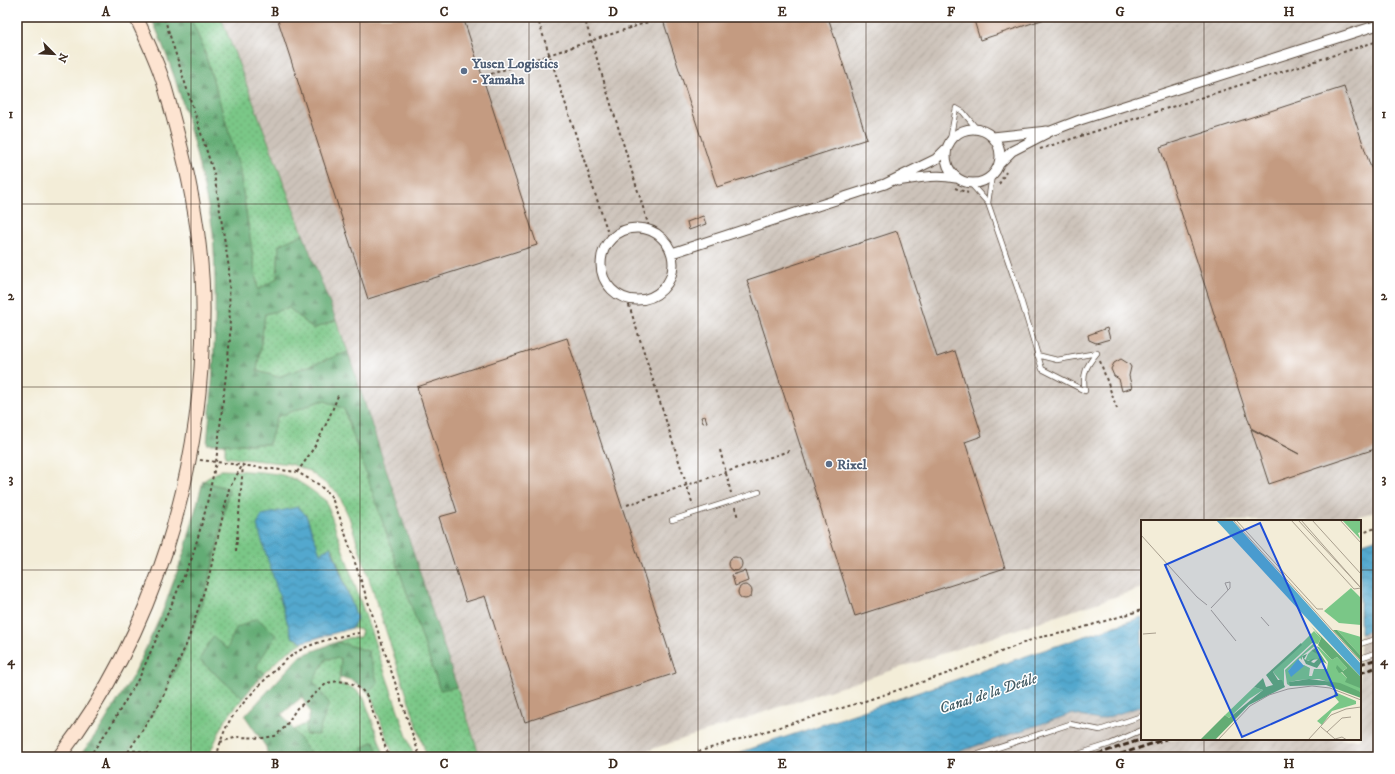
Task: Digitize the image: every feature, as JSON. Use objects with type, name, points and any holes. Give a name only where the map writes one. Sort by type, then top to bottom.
[{"type":"main road","points":[[59,757],[103,691],[134,634],[155,581],[176,521],[190,459],[199,396],[203,316],[197,228],[183,153],[162,75],[136,17]]},
{"type":"street","points":[[672,253],[885,184],[927,176],[941,175],[953,181],[970,183],[982,182],[992,175],[999,164],[1012,151],[1051,131],[1080,120],[1378,25]]},
{"type":"street","points":[[885,184],[936,159],[946,149],[950,140],[964,130],[976,128],[993,137],[1000,151],[999,164]]},
{"type":"street","points":[[993,137],[1051,131]]},
{"type":"street","points":[[946,149],[947,166],[953,181]]},
{"type":"street","points":[[636,227],[650,230],[662,237],[672,253],[673,271],[667,285],[661,292],[651,298],[640,300],[627,299],[615,294],[608,287],[602,276],[600,265],[602,251],[616,233],[625,229],[636,227]]},
{"type":"lane","points":[[950,140],[956,108],[963,112],[976,128]]},
{"type":"lane","points":[[988,202],[992,175]]},
{"type":"lane","points":[[970,183],[988,202],[1018,290],[1042,369],[1085,391],[1083,379],[1086,366],[1097,353]]},
{"type":"lane","points":[[1038,355],[1057,360],[1097,353]]},
{"type":"lane","points":[[672,520],[759,492]]},
{"type":"lane","points":[[1361,644],[1378,638]]},
{"type":"lane","points":[[1361,658],[1378,652]]},
{"type":"lane","points":[[970,757],[1070,724],[1100,730],[1141,716]]},
{"type":"lane","points":[[1069,757],[1110,744],[1141,730]]},
{"type":"path","points":[[537,17],[610,239]]},
{"type":"path","points":[[584,17],[650,230]]},
{"type":"path","points":[[485,76],[657,19]]},
{"type":"path","points":[[1039,149],[1378,41]]},
{"type":"path","points":[[988,202],[997,194],[1000,183],[1010,168]]},
{"type":"path","points":[[953,181],[972,195]]},
{"type":"path","points":[[627,299],[695,512]]},
{"type":"path","points":[[1097,353],[1117,409]]},
{"type":"path","points":[[297,472],[312,453],[328,423],[339,393]]},
{"type":"path","points":[[720,450],[738,518]]},
{"type":"path","points":[[627,505],[792,450]]},
{"type":"path","points":[[190,459],[243,464],[297,472],[318,484],[332,496],[420,757]]},
{"type":"path","points":[[236,551],[243,464]]},
{"type":"path","points":[[124,757],[160,703],[187,643],[209,576],[229,489],[243,464]]},
{"type":"path","points":[[1361,534],[1378,527]]},
{"type":"path","points":[[681,757],[865,702],[943,675],[1036,638],[1068,632],[1141,610]]},
{"type":"path","points":[[217,757],[220,742],[229,722],[282,663],[297,651],[344,635],[359,634]]},
{"type":"path","points":[[220,742],[238,737],[263,738],[275,736],[285,727],[297,708],[327,683],[338,681],[350,683],[361,689],[368,696],[389,757]]},
{"type":"path","points":[[128,752],[136,750],[157,757]]},
{"type":"shaded area","points":[[221,17],[1378,17],[1378,510],[1348,520],[1141,520],[1141,588],[628,757],[480,757],[348,352]]},
{"type":"shaded area","points":[[1378,628],[1378,757],[943,757],[1071,714],[1099,720],[1141,706],[1141,740],[1361,740],[1361,634]]},
{"type":"green space","points":[[151,17],[190,17],[203,47],[239,166],[258,290],[277,278],[279,245],[303,234],[336,320],[313,329],[289,308],[265,314],[257,371],[278,377],[348,352],[457,687],[440,690],[344,409],[323,400],[277,417],[269,444],[207,444],[212,391],[215,312],[213,232],[188,120],[168,58]]},
{"type":"green space","points":[[190,17],[221,17],[303,234],[279,245],[277,278],[258,290],[239,166],[203,47]]},
{"type":"green space","points":[[289,308],[313,329],[336,320],[348,352],[278,377],[257,371],[265,314]]},
{"type":"green space","points":[[323,400],[344,409],[440,689],[457,687],[480,757],[427,757],[349,517],[338,493],[309,471],[291,464],[225,457],[225,444],[269,444],[277,417]]},
{"type":"green space","points":[[221,470],[265,472],[289,477],[304,485],[326,501],[414,757],[394,757],[372,698],[368,692],[378,684],[368,651],[337,642],[348,638],[360,637],[362,630],[352,628],[357,618],[332,547],[320,554],[306,515],[292,637],[303,642],[282,656],[264,673],[227,649],[213,637],[199,660],[243,698],[225,720],[208,757],[123,757],[154,712],[167,688],[179,664],[199,613],[214,561],[229,489],[203,481]]},
{"type":"green space","points":[[203,481],[229,489],[218,543],[207,586],[199,612],[179,663],[153,712],[123,757],[79,757],[102,726],[134,674],[162,613],[185,550]]},
{"type":"green space","points":[[257,618],[276,635],[256,667],[264,673],[243,698],[199,660],[213,636],[227,649],[236,628]]},
{"type":"green space","points":[[337,642],[368,651],[378,684],[368,692],[352,680],[340,677],[341,658],[326,659],[313,681],[329,703],[318,735],[305,734],[310,712],[302,697],[282,714],[310,753],[305,757],[268,757],[266,747],[245,716],[300,656]]},
{"type":"green space","points":[[341,658],[339,684],[353,688],[364,698],[385,757],[379,757],[373,741],[363,748],[358,757],[305,757],[309,752],[293,730],[307,723],[305,734],[318,735],[313,681],[326,659]]},
{"type":"green space","points":[[374,741],[379,757],[358,757],[363,748]]},
{"type":"water","points":[[298,507],[306,515],[320,553],[331,547],[357,618],[352,628],[303,642],[292,637],[257,525],[262,515]]},
{"type":"water","points":[[1378,538],[1378,628],[1361,634],[1361,544]]},
{"type":"water","name":"Canal de la Deûle","points":[[1141,617],[1141,706],[1099,720],[1071,714],[943,757],[726,757]]},
{"type":"building","points":[[277,17],[463,17],[537,245],[368,299]]},
{"type":"building","points":[[662,17],[828,17],[867,139],[717,187]]},
{"type":"building","points":[[973,17],[1051,17],[980,40]]},
{"type":"building","points":[[1344,87],[1371,168],[1378,166],[1378,448],[1269,484],[1251,429],[1299,454],[1251,428],[1160,147]]},
{"type":"building","points":[[703,216],[706,224],[689,230],[687,222]]},
{"type":"building","points":[[897,231],[937,357],[955,351],[982,436],[965,442],[1005,568],[855,616],[747,280]]},
{"type":"building","points":[[1107,328],[1110,339],[1096,343],[1089,340],[1088,335]]},
{"type":"building","points":[[567,338],[676,673],[525,722],[485,596],[466,602],[439,517],[457,512],[417,387]]},
{"type":"building","points":[[1121,359],[1131,367],[1129,376],[1132,388],[1122,391],[1119,379],[1114,376],[1111,369],[1114,363]]},
{"type":"building","points":[[705,416],[707,422],[703,423],[701,417]]},
{"type":"building","points":[[735,557],[740,559],[742,564],[740,569],[735,571],[730,569],[728,564],[730,559]]},
{"type":"building","points":[[745,571],[748,581],[735,586],[732,575]]},
{"type":"building","points":[[745,585],[750,587],[752,592],[750,597],[745,599],[740,597],[738,592],[740,587]]},
{"type":"railway","points":[[1361,664],[1378,659]]},
{"type":"railway","points":[[1361,673],[1378,667]]},
{"type":"railway","points":[[1089,757],[1141,740]]},
{"type":"railway","points":[[1112,757],[1163,740]]},
{"type":"place","name":"Yusen Logistics - Yamaha","points":[[464,71]]},
{"type":"place","name":"Rixel","points":[[829,464]]}]
